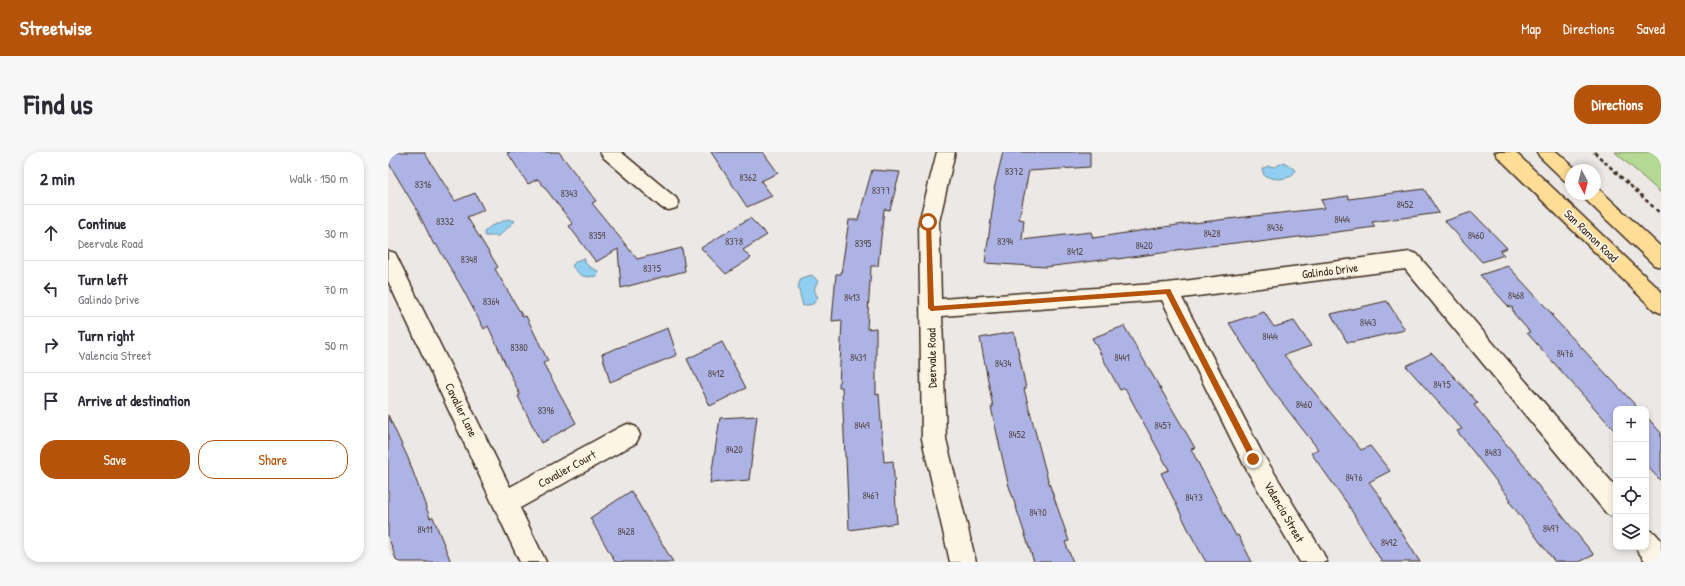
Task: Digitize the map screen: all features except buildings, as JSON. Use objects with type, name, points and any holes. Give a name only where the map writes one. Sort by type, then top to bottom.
[{"type":"main road","name":"San Ramon Road","points":[[1504,152],[1661,304]]},
{"type":"main road","points":[[1546,152],[1565,169]]},
{"type":"main road","points":[[1598,200],[1661,259]]},
{"type":"street","points":[[609,152],[670,203]]},
{"type":"street","name":"Deervale Road","points":[[946,152],[928,222],[934,439],[963,562]]},
{"type":"street","name":"Cavalier Lane","points":[[388,258],[533,562]]},
{"type":"street","name":"Galindo Drive","points":[[931,308],[1168,291],[1410,260],[1613,502]]},
{"type":"street","name":"Valencia Street","points":[[1168,291],[1253,459],[1314,562]]},
{"type":"street","name":"Cavalier Court","points":[[505,503],[628,435]]},
{"type":"street","points":[[1649,546],[1661,560]]},
{"type":"path","points":[[1594,152],[1661,214]]},
{"type":"green space","points":[[1615,152],[1661,152],[1661,193]]},
{"type":"water","points":[[1284,162],[1295,170],[1292,176],[1278,179],[1264,175],[1262,169],[1268,166],[1275,167]]},
{"type":"water","points":[[508,219],[515,221],[499,236],[485,236],[484,232],[491,226]]},
{"type":"water","points":[[584,258],[587,265],[598,271],[597,276],[583,276],[572,266],[576,261]]},
{"type":"water","points":[[812,275],[818,281],[815,293],[818,297],[813,304],[803,306],[798,287],[801,278]]},
{"type":"route","points":[[928,222],[931,308],[1168,291],[1253,459]]}]
